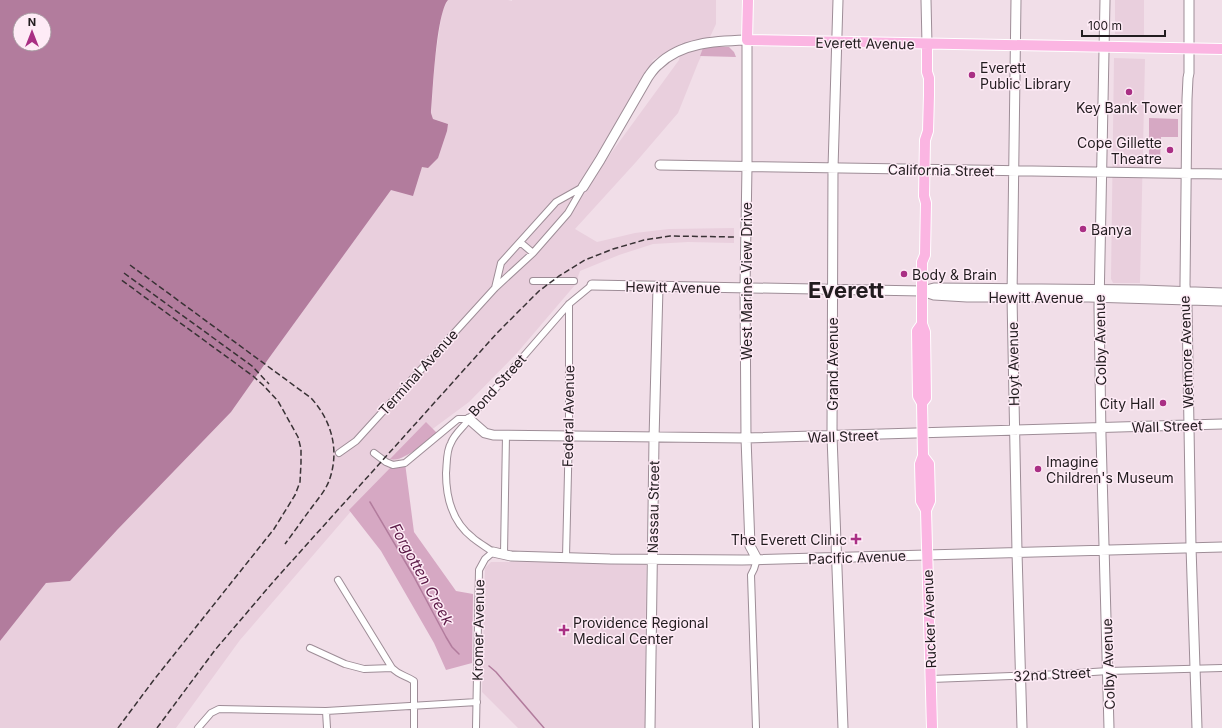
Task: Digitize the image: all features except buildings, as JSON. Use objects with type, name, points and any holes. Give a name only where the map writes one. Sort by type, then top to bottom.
[{"type":"main road","name":"West Marine View Drive","points":[[747,40],[748,0]]},
{"type":"main road","name":"Everett Avenue","points":[[747,40],[1222,49]]},
{"type":"main road","name":"Rucker Avenue","points":[[926,44],[926,72],[929,78],[928,131],[925,140],[924,196],[920,203],[919,255],[922,262],[922,324],[917,331],[918,396],[922,402],[923,456],[928,464],[930,501],[926,510],[932,728]]},
{"type":"street","name":"Grand Avenue","points":[[838,0],[833,168],[832,436],[843,728]]},
{"type":"street","name":"Rucker Avenue","points":[[926,0],[926,44]]},
{"type":"street","name":"Hoyt Avenue","points":[[1016,0],[1012,293],[1022,728]]},
{"type":"street","name":"Colby Avenue","points":[[1105,0],[1099,294],[1109,728]]},
{"type":"street","name":"Wetmore Avenue","points":[[1189,0],[1189,72],[1187,99],[1186,174],[1186,296],[1191,548],[1197,728]]},
{"type":"street","name":"Everett Avenue","points":[[583,187],[648,77],[658,65],[670,56],[685,48],[712,42],[747,40]]},
{"type":"street","name":"West Marine View Drive","points":[[747,40],[745,288],[746,438],[750,546],[757,560]]},
{"type":"street","name":"California Street","points":[[660,165],[1222,174]]},
{"type":"street","name":"Terminal Avenue","points":[[495,288],[501,263],[556,202],[583,187]]},
{"type":"street","name":"Terminal Avenue","points":[[339,453],[356,440],[495,288],[533,253],[568,212],[583,187]]},
{"type":"street","points":[[520,242],[533,253]]},
{"type":"street","points":[[533,281],[574,281]]},
{"type":"street","name":"Hewitt Avenue","points":[[592,285],[922,291],[934,288],[1012,293],[1186,296],[1222,293]]},
{"type":"street","points":[[569,304],[592,285]]},
{"type":"street","name":"Nassau Street","points":[[650,728],[654,437],[658,287]]},
{"type":"street","name":"Hewitt Avenue","points":[[1186,296],[1222,301]]},
{"type":"street","name":"Bond Street","points":[[374,453],[386,462],[393,465],[405,463],[458,419],[469,419],[569,304]]},
{"type":"street","name":"Federal Avenue","points":[[566,557],[569,436],[569,304]]},
{"type":"street","points":[[469,419],[465,426],[455,435],[450,444],[447,462],[448,495],[451,510],[460,525],[474,539],[493,552]]},
{"type":"street","name":"Wall Street","points":[[469,419],[486,433],[493,435],[746,438],[1222,424]]},
{"type":"street","points":[[504,554],[506,435]]},
{"type":"street","name":"Pacific Avenue","points":[[493,552],[511,556],[757,560],[1222,547]]},
{"type":"street","name":"Kromer Avenue","points":[[476,728],[479,570],[485,559],[493,552]]},
{"type":"street","points":[[756,728],[750,575],[754,570],[757,560]]},
{"type":"street","points":[[338,580],[392,668],[398,674],[408,677],[414,682],[414,728]]},
{"type":"street","points":[[310,648],[346,664],[364,669],[392,668]]},
{"type":"street","name":"32nd Street","points":[[931,678],[1222,668]]},
{"type":"street","points":[[198,728],[211,713],[219,710],[326,711],[476,702]]},
{"type":"street","points":[[326,711],[327,728]]},
{"type":"shaded area","points":[[0,0],[448,0],[444,8],[438,36],[431,113],[433,119],[448,124],[447,131],[438,158],[428,168],[422,167],[413,196],[391,190],[231,412],[70,581],[46,583],[0,641]]},
{"type":"shaded area","points":[[448,0],[716,0],[716,24],[698,63],[678,113],[575,229],[597,242],[635,233],[669,229],[734,228],[734,243],[688,242],[653,244],[619,255],[580,271],[575,285],[517,353],[469,402],[419,439],[365,495],[240,640],[176,728],[0,728],[0,641],[46,583],[70,581],[222,106],[428,168],[448,124],[433,119],[431,113],[435,60],[442,12]],"holes":[[[682,43],[679,60],[571,208],[653,60]]]},
{"type":"shaded area","points":[[1115,0],[1144,0],[1144,35],[1115,34]]},
{"type":"shaded area","points":[[729,47],[734,52],[736,57],[700,56],[703,48]]},
{"type":"shaded area","points":[[1114,58],[1145,59],[1140,283],[1113,283],[1111,279]]},
{"type":"shaded area","points":[[1149,118],[1178,119],[1178,137],[1161,137],[1160,160],[1149,160]]},
{"type":"shaded area","points":[[426,422],[437,433],[408,455],[401,458],[390,459]]},
{"type":"shaded area","points":[[405,463],[414,532],[456,591],[473,594],[472,663],[446,670],[434,643],[381,551],[349,510],[393,465]]},
{"type":"shaded area","name":"Providence Regional Medical Center","points":[[491,562],[646,563],[645,728],[518,728],[482,692],[485,568]]},
{"type":"waterway","name":"Forgotten Creek","points":[[370,502],[413,575],[446,637],[452,647],[459,654]]},
{"type":"waterway","name":"Forgotten Creek","points":[[489,666],[496,672],[544,728]]},
{"type":"railway","points":[[157,728],[215,650],[273,582],[498,332],[539,291],[559,276],[585,260],[613,249],[644,240],[670,236],[736,237]]},
{"type":"railway","points":[[130,265],[311,398],[324,416],[329,426],[334,448],[334,459],[329,481],[326,488],[285,544]]},
{"type":"railway","points":[[124,273],[252,366],[269,384]]},
{"type":"railway","points":[[118,728],[153,681],[274,529],[295,495],[300,482],[301,463],[301,449],[298,437],[278,401],[263,385],[253,376],[120,279]]},
{"type":"place","name":"Everett Public Library","points":[[972,75]]},
{"type":"place","name":"Key Bank Tower","points":[[1129,92]]},
{"type":"place","name":"Cope Gillette Theatre","points":[[1170,150]]},
{"type":"place","name":"Banya","points":[[1083,229]]},
{"type":"place","name":"Body & Brain","points":[[904,274]]},
{"type":"place","name":"City Hall","points":[[1163,403]]},
{"type":"place","name":"Imagine Children's Museum","points":[[1038,469]]},
{"type":"place","name":"The Everett Clinic","points":[[856,539]]},
{"type":"place","name":"Providence Regional Medical Center","points":[[564,630]]},
{"type":"district","name":"Everett","points":[[846,290]]}]
